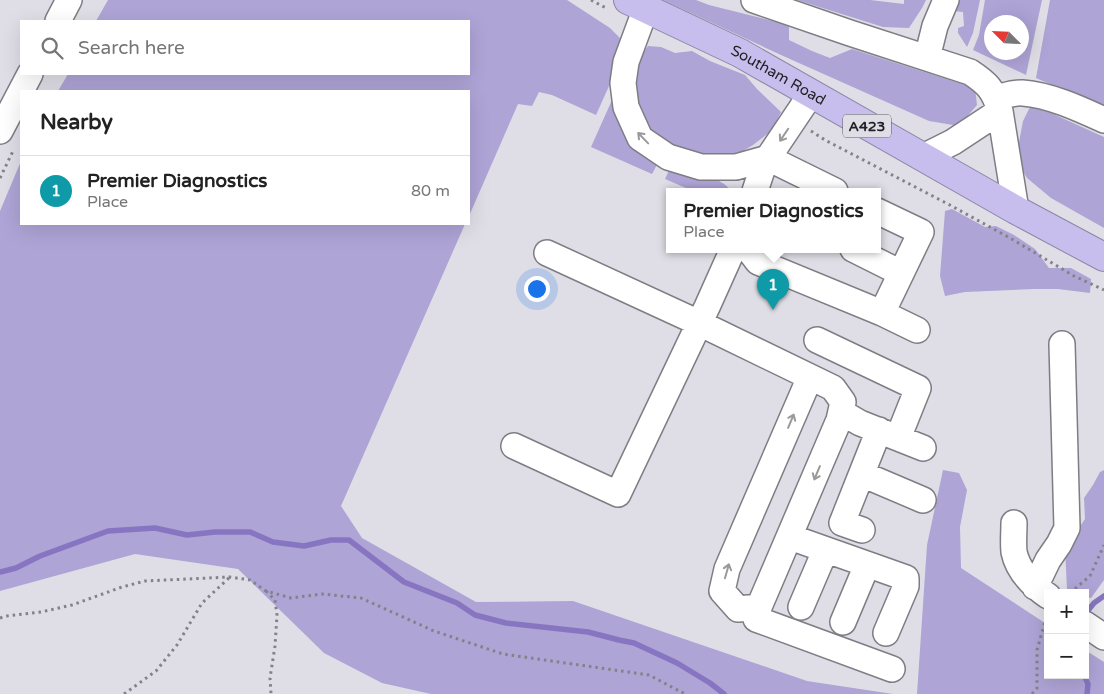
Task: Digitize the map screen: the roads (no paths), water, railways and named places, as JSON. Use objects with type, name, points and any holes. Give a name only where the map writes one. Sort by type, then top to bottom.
[{"type":"highway","name":"Southam Road","points":[[627,6],[740,53],[1016,210],[1104,256]]},
{"type":"street","points":[[59,20],[70,0]]},
{"type":"street","points":[[754,0],[970,72],[981,79],[989,86],[998,105],[1016,210]]},
{"type":"street","points":[[927,58],[935,26],[946,0]]},
{"type":"street","points":[[627,6],[626,62],[623,83],[626,106],[640,138],[668,157],[701,167],[736,167],[768,158],[829,188]]},
{"type":"street","points":[[24,90],[30,75]]},
{"type":"street","points":[[923,157],[953,142],[1011,94],[1022,93],[1046,98],[1104,120]]},
{"type":"street","points":[[756,188],[768,158],[811,94]]},
{"type":"street","points":[[7,139],[20,102]]},
{"type":"street","points":[[719,167],[733,177],[739,188]]},
{"type":"street","points":[[881,213],[921,232],[882,313]]},
{"type":"street","points":[[547,253],[699,323],[832,388],[843,402],[839,420],[756,619],[892,669]]},
{"type":"street","points":[[514,446],[618,494],[731,253]]},
{"type":"street","points":[[751,253],[758,262],[882,313],[917,330]]},
{"type":"street","points":[[861,253],[902,273]]},
{"type":"street","points":[[817,340],[918,388],[862,474],[842,523],[862,530]]},
{"type":"street","points":[[1041,591],[1048,560],[1067,528],[1062,344]]},
{"type":"street","points":[[760,607],[738,609],[722,591],[727,569],[810,377]]},
{"type":"street","points":[[841,412],[860,423],[923,448]]},
{"type":"street","points":[[862,474],[923,500]]},
{"type":"street","points":[[1014,523],[1014,552],[1022,572],[1041,591]]},
{"type":"street","points":[[790,537],[825,551],[906,578],[906,586],[886,633]]},
{"type":"street","points":[[801,607],[825,551]]},
{"type":"street","points":[[843,622],[866,565]]},
{"type":"waterway","points":[[0,572],[16,568],[40,556],[108,531],[155,528],[187,535],[215,532],[250,532],[273,542],[304,546],[331,540],[349,540],[404,582],[457,603],[475,615],[506,623],[588,632],[634,643],[677,663],[724,694]]},
{"type":"waterway","points":[[1089,609],[1104,596]]},
{"type":"waterway","points":[[1086,679],[1088,684],[1087,694]]},
{"type":"place","name":"Premier Diagnostics","points":[[773,310]]}]
